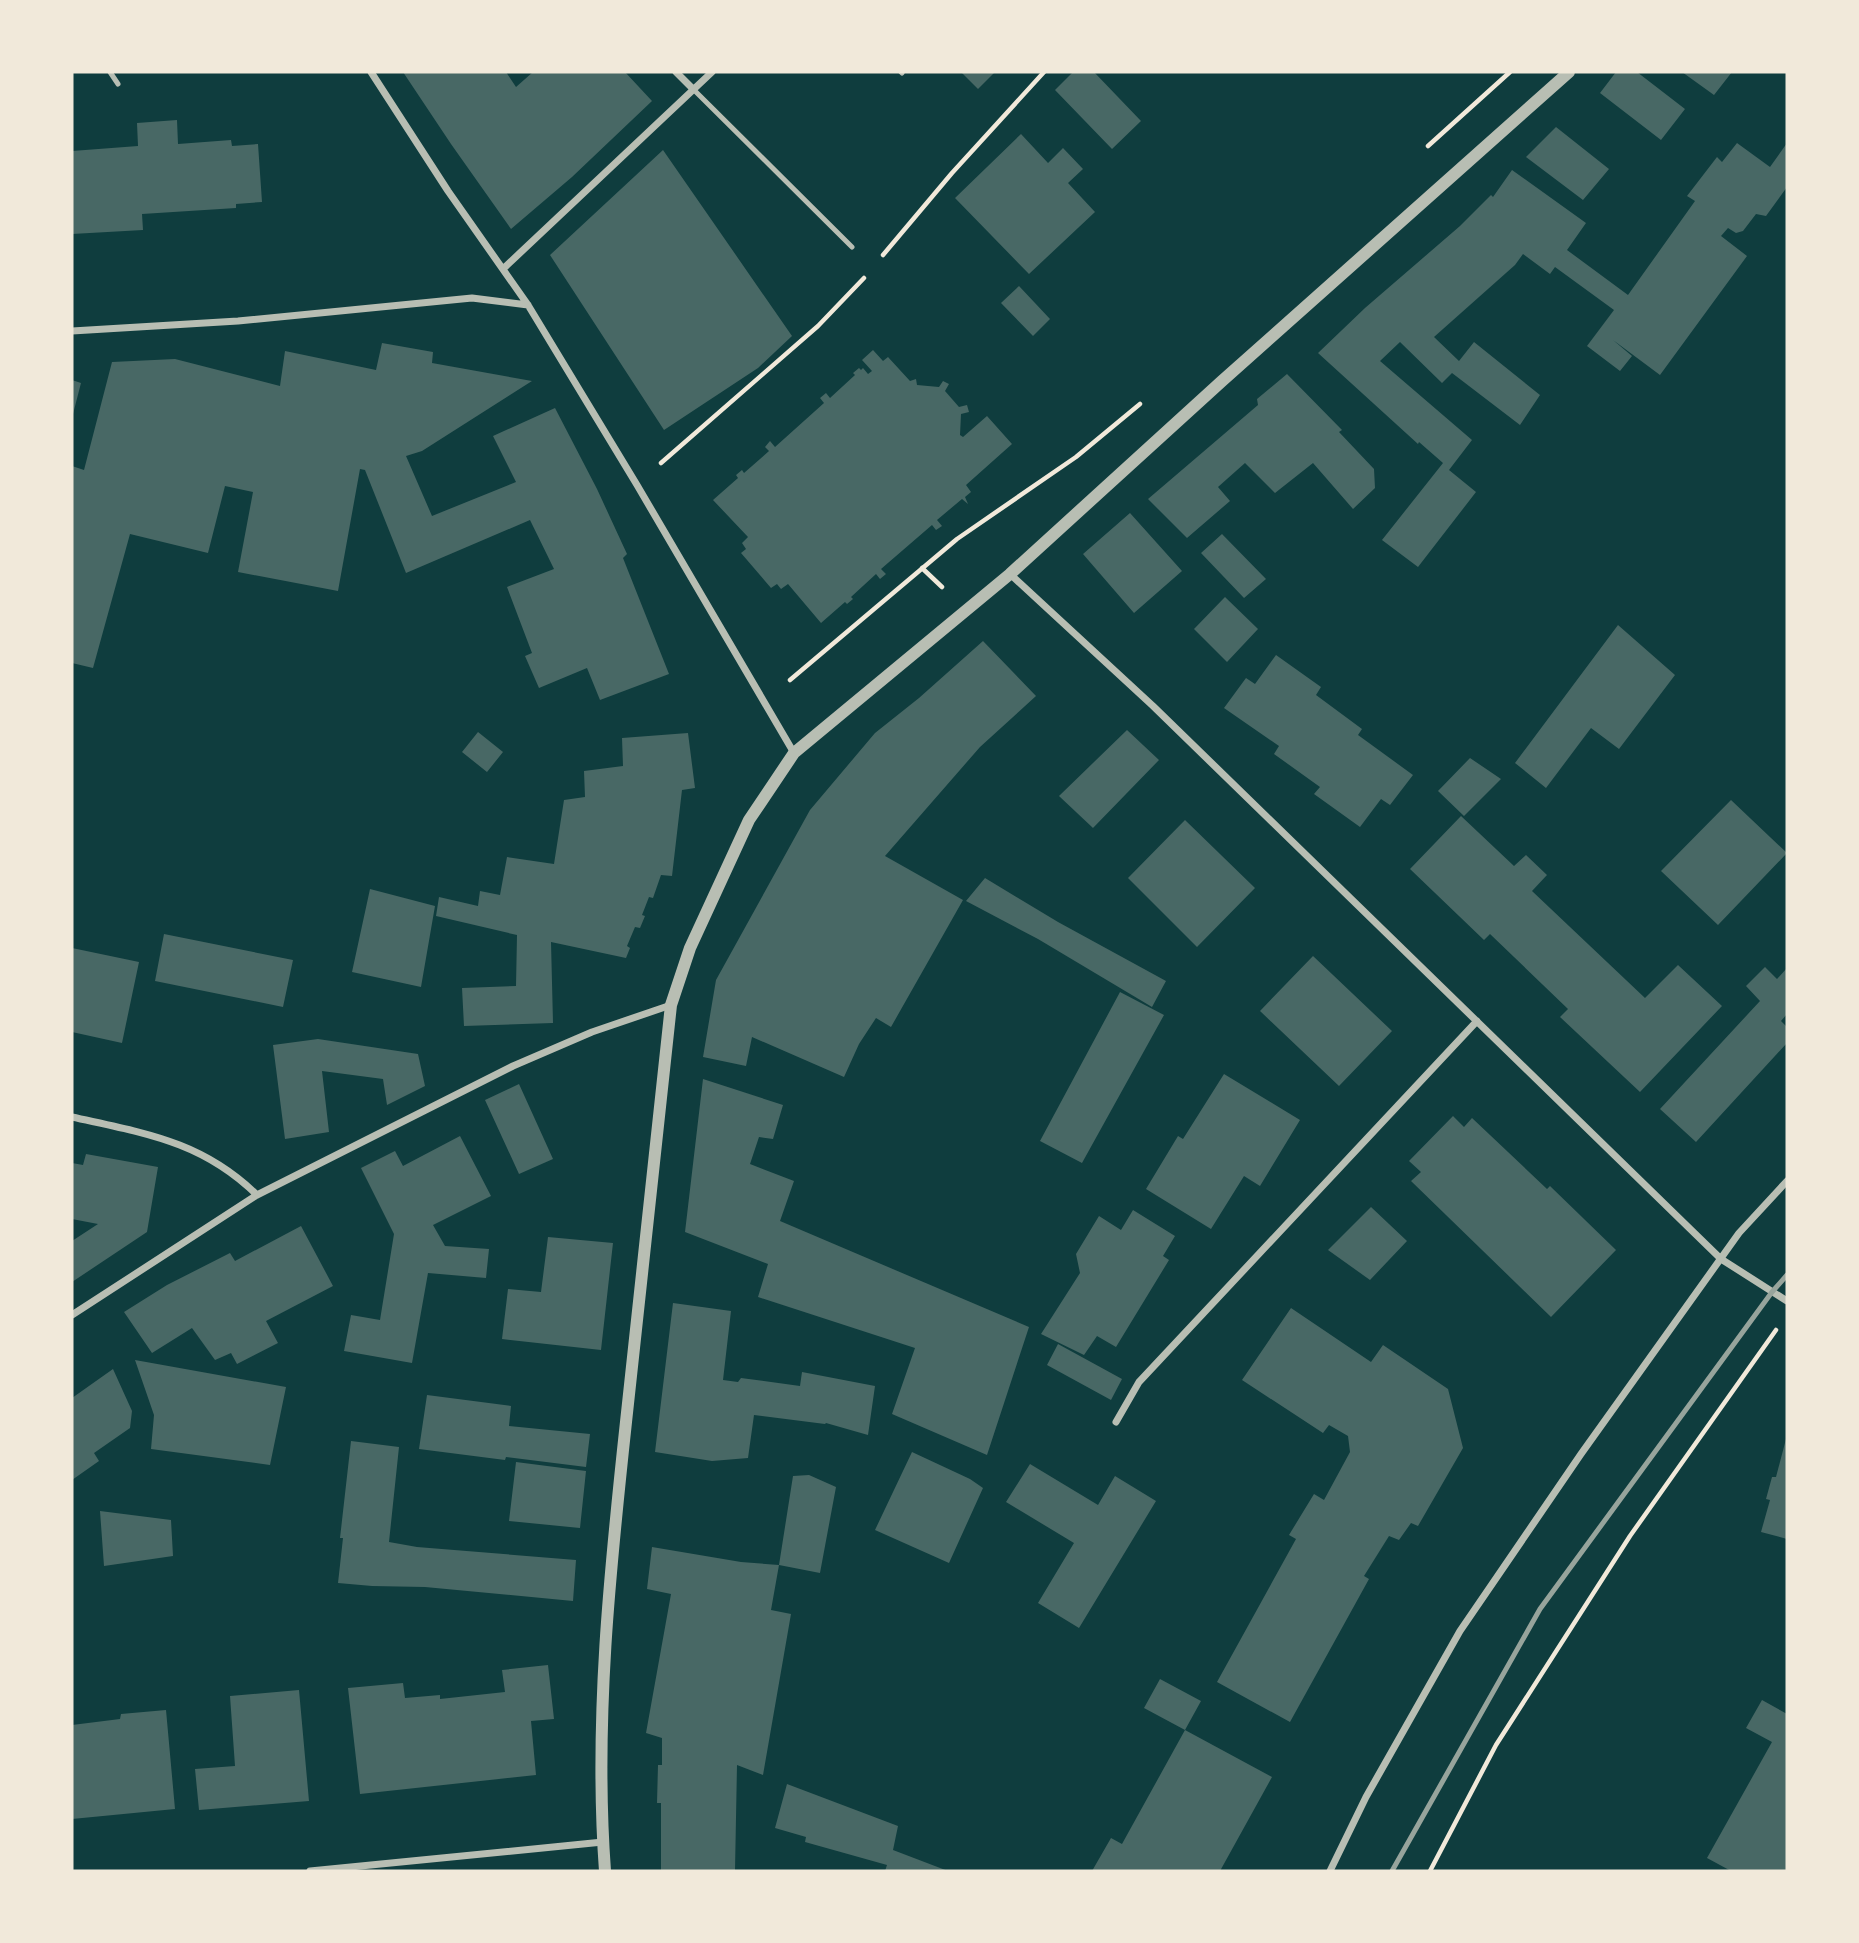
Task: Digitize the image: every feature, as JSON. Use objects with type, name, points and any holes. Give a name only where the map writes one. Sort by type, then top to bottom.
[{"type":"street","points":[[371,72],[448,191],[528,305],[794,753]]},
{"type":"street","points":[[676,72],[693,89]]},
{"type":"street","points":[[504,268],[712,72]]},
{"type":"street","points":[[605,1871],[603,1692],[613,1548],[671,1005],[690,948],[749,820],[794,753],[1010,574],[1569,72]]},
{"type":"street","points":[[72,331],[238,321],[472,298],[528,305]]},
{"type":"street","points":[[1010,574],[1153,706],[1721,1259],[1787,1301]]},
{"type":"street","points":[[72,1315],[257,1195],[513,1066],[592,1032],[671,1005]]},
{"type":"street","points":[[1116,1422],[1139,1382],[1477,1021]]},
{"type":"street","points":[[72,1117],[179,1143],[236,1175],[257,1195]]},
{"type":"street","points":[[1330,1871],[1366,1797],[1460,1631],[1581,1454],[1739,1233],[1787,1181]]},
{"type":"street","points":[[310,1871],[603,1842]]},
{"type":"lane","points":[[110,72],[118,83]]},
{"type":"lane","points":[[693,89],[852,247]]},
{"type":"path","points":[[883,256],[952,173],[1044,72]]},
{"type":"path","points":[[1422,151],[1510,72]]},
{"type":"path","points":[[637,485],[818,326],[865,276]]},
{"type":"path","points":[[762,703],[957,539],[1076,457],[1150,396]]},
{"type":"path","points":[[922,568],[931,576]]},
{"type":"path","points":[[1430,1871],[1496,1745],[1630,1536],[1782,1324]]},
{"type":"building","points":[[403,72],[506,72],[516,87],[533,72],[625,72],[652,101],[572,177],[511,229]]},
{"type":"building","points":[[961,72],[995,72],[978,89]]},
{"type":"building","points":[[1073,72],[1094,72],[1141,121],[1112,149],[1055,90]]},
{"type":"building","points":[[1616,72],[1637,72],[1685,109],[1661,140],[1600,93]]},
{"type":"building","points":[[1682,72],[1732,72],[1714,95]]},
{"type":"building","points":[[177,120],[178,144],[231,140],[232,146],[258,144],[262,202],[236,204],[236,208],[142,214],[143,230],[72,234],[72,151],[138,146],[137,123]]},
{"type":"building","points":[[1556,127],[1609,169],[1583,200],[1526,157]]},
{"type":"building","points":[[1021,134],[1048,163],[1063,148],[1083,169],[1068,183],[1095,212],[1029,274],[955,198]]},
{"type":"building","points":[[1737,143],[1770,167],[1787,143],[1787,187],[1766,216],[1756,214],[1743,231],[1736,233],[1728,228],[1721,236],[1747,256],[1660,375],[1613,340],[1632,356],[1620,371],[1587,346],[1614,310],[1555,267],[1550,274],[1523,254],[1515,265],[1434,337],[1459,361],[1474,342],[1540,395],[1520,425],[1452,373],[1442,383],[1400,342],[1380,361],[1472,440],[1449,470],[1476,492],[1418,567],[1382,540],[1443,463],[1419,442],[1418,444],[1318,353],[1491,195],[1493,197],[1512,170],[1586,223],[1567,250],[1628,295],[1695,201],[1687,196],[1717,157],[1722,162]]},
{"type":"building","points":[[663,150],[792,336],[758,368],[664,430],[550,255]]},
{"type":"building","points":[[1019,286],[1050,319],[1033,336],[1001,303]]},
{"type":"building","points":[[382,343],[433,352],[432,363],[532,381],[422,451],[406,456],[432,516],[516,482],[493,436],[555,408],[627,554],[623,558],[669,674],[600,700],[587,668],[539,688],[525,656],[532,653],[507,587],[554,569],[530,520],[406,573],[365,470],[360,469],[338,591],[238,572],[253,492],[225,486],[208,553],[130,534],[93,668],[72,663],[72,466],[84,470],[112,362],[175,359],[280,386],[285,351],[376,370]]},
{"type":"building","points":[[873,350],[883,361],[888,357],[910,381],[916,379],[917,385],[939,387],[943,381],[949,384],[945,391],[959,407],[967,405],[969,412],[961,414],[960,435],[963,437],[987,416],[1012,444],[966,485],[971,492],[965,497],[968,504],[962,499],[937,520],[942,526],[936,530],[932,525],[881,569],[886,574],[880,579],[876,574],[851,597],[853,599],[847,604],[845,602],[821,623],[788,584],[781,589],[777,584],[771,588],[741,553],[746,549],[742,543],[748,537],[713,500],[738,478],[736,475],[742,470],[744,473],[769,451],[765,447],[770,441],[775,447],[824,403],[820,398],[826,393],[830,398],[859,368],[863,368],[868,374],[872,371],[862,360]]},
{"type":"building","points":[[1287,374],[1342,430],[1339,432],[1374,469],[1375,488],[1353,509],[1313,463],[1275,493],[1245,463],[1218,487],[1230,501],[1187,538],[1148,499],[1258,405],[1257,399]]},
{"type":"building","points":[[72,380],[81,383],[73,414],[72,414]]},
{"type":"building","points":[[1130,513],[1182,571],[1134,613],[1083,554]]},
{"type":"building","points":[[1222,534],[1266,579],[1244,598],[1201,553]]},
{"type":"building","points":[[1225,597],[1258,629],[1227,662],[1194,629]]},
{"type":"building","points":[[1618,625],[1675,675],[1619,749],[1591,728],[1546,788],[1515,763]]},
{"type":"building","points":[[983,641],[1036,696],[980,747],[885,856],[963,900],[891,1027],[876,1018],[859,1044],[844,1077],[752,1037],[746,1066],[703,1057],[716,980],[810,810],[875,733]]},
{"type":"building","points":[[1276,655],[1321,687],[1316,695],[1362,729],[1358,735],[1413,775],[1390,805],[1381,799],[1360,827],[1314,794],[1320,787],[1274,754],[1279,746],[1224,708],[1246,678],[1255,684]]},
{"type":"building","points":[[1127,730],[1159,760],[1093,828],[1059,796]]},
{"type":"building","points":[[478,732],[503,752],[487,772],[462,752]]},
{"type":"building","points":[[688,733],[695,788],[682,790],[672,876],[661,875],[653,898],[649,897],[640,928],[635,927],[627,946],[630,948],[626,958],[551,942],[553,1023],[464,1026],[462,988],[516,986],[517,935],[436,916],[439,897],[478,906],[480,891],[500,895],[507,857],[554,864],[564,800],[585,797],[584,771],[623,766],[622,738]]},
{"type":"building","points":[[1470,758],[1501,779],[1464,816],[1438,791]]},
{"type":"building","points":[[1731,800],[1787,853],[1718,925],[1661,871]]},
{"type":"building","points":[[1461,816],[1514,866],[1526,855],[1547,875],[1532,891],[1645,998],[1678,965],[1722,1006],[1640,1092],[1560,1017],[1568,1009],[1490,934],[1484,940],[1410,869]]},
{"type":"building","points":[[1185,820],[1255,888],[1197,947],[1128,878]]},
{"type":"building","points":[[985,878],[1058,922],[1166,981],[1152,1007],[1038,939],[966,901]]},
{"type":"building","points":[[370,889],[435,906],[421,987],[352,972]]},
{"type":"building","points":[[164,934],[293,960],[283,1007],[155,981]]},
{"type":"building","points":[[72,948],[139,962],[122,1043],[72,1032]]},
{"type":"building","points":[[1313,956],[1392,1031],[1339,1086],[1260,1011]]},
{"type":"building","points":[[1765,967],[1777,979],[1787,968],[1787,1014],[1781,1021],[1787,1027],[1787,1043],[1696,1142],[1660,1109],[1760,1001],[1746,986]]},
{"type":"building","points":[[1120,992],[1164,1015],[1082,1163],[1040,1141]]},
{"type":"building","points":[[318,1039],[418,1054],[425,1086],[387,1105],[383,1079],[322,1071],[329,1132],[285,1139],[273,1045]]},
{"type":"building","points":[[1224,1074],[1300,1120],[1260,1186],[1244,1176],[1211,1229],[1146,1189],[1178,1136],[1183,1139]]},
{"type":"building","points":[[703,1079],[783,1105],[773,1139],[759,1137],[750,1164],[794,1181],[780,1221],[1029,1327],[987,1455],[892,1414],[915,1348],[758,1297],[768,1264],[685,1232]]},
{"type":"building","points":[[519,1084],[553,1159],[519,1174],[485,1100]]},
{"type":"building","points":[[1453,1116],[1464,1127],[1472,1118],[1547,1189],[1550,1186],[1616,1250],[1551,1317],[1411,1181],[1421,1172],[1409,1161]]},
{"type":"building","points":[[460,1136],[491,1196],[433,1225],[445,1246],[489,1249],[486,1278],[428,1273],[412,1363],[344,1351],[351,1315],[380,1320],[394,1234],[361,1168],[395,1151],[403,1166]]},
{"type":"building","points":[[86,1154],[158,1167],[147,1232],[72,1282],[72,1241],[98,1224],[72,1219],[72,1163],[83,1165]]},
{"type":"building","points":[[1371,1207],[1407,1241],[1370,1280],[1328,1250]]},
{"type":"building","points":[[1133,1210],[1175,1236],[1163,1256],[1169,1260],[1116,1347],[1097,1336],[1084,1355],[1041,1334],[1080,1273],[1076,1254],[1099,1216],[1121,1230]]},
{"type":"building","points":[[301,1226],[333,1286],[266,1321],[278,1343],[237,1364],[231,1353],[215,1360],[192,1328],[152,1353],[124,1312],[167,1285],[230,1253],[235,1261]]},
{"type":"building","points":[[548,1237],[613,1243],[601,1350],[502,1339],[508,1289],[541,1292]]},
{"type":"building","points":[[673,1303],[731,1311],[723,1380],[738,1382],[741,1378],[800,1386],[802,1372],[875,1386],[868,1435],[826,1423],[754,1415],[748,1458],[712,1461],[655,1452]]},
{"type":"building","points":[[1291,1308],[1371,1362],[1383,1345],[1448,1389],[1463,1448],[1418,1526],[1411,1523],[1399,1540],[1389,1536],[1364,1576],[1369,1579],[1290,1722],[1217,1682],[1296,1539],[1289,1535],[1314,1494],[1324,1500],[1350,1452],[1348,1436],[1329,1425],[1323,1433],[1242,1380]]},
{"type":"building","points":[[1058,1344],[1122,1379],[1111,1400],[1047,1365]]},
{"type":"building","points":[[135,1360],[286,1387],[270,1465],[151,1449],[154,1415]]},
{"type":"building","points":[[113,1369],[132,1411],[130,1428],[94,1453],[99,1461],[72,1480],[72,1398]]},
{"type":"building","points":[[427,1395],[511,1406],[509,1426],[590,1434],[586,1467],[419,1449]]},
{"type":"building","points":[[1786,1439],[1787,1539],[1761,1532],[1770,1500],[1766,1499],[1772,1477],[1776,1477]]},
{"type":"building","points":[[351,1441],[399,1447],[389,1542],[417,1547],[576,1560],[573,1601],[425,1587],[338,1583],[343,1538],[340,1538]]},
{"type":"building","points":[[912,1452],[970,1479],[983,1488],[949,1563],[875,1530]]},
{"type":"building","points":[[516,1462],[586,1471],[580,1528],[509,1521]]},
{"type":"building","points":[[1030,1464],[1098,1505],[1115,1476],[1156,1501],[1079,1628],[1038,1603],[1074,1543],[1006,1502]]},
{"type":"building","points":[[809,1475],[836,1487],[820,1573],[779,1565],[793,1476]]},
{"type":"building","points":[[100,1511],[171,1520],[173,1556],[104,1566]]},
{"type":"building","points":[[652,1547],[741,1562],[779,1565],[771,1610],[791,1614],[763,1775],[737,1765],[735,1871],[661,1871],[661,1803],[657,1803],[662,1738],[646,1733],[671,1594],[647,1589]]},
{"type":"building","points":[[548,1665],[554,1719],[531,1721],[536,1775],[360,1794],[348,1688],[403,1683],[405,1698],[440,1695],[440,1699],[505,1692],[502,1670]]},
{"type":"building","points":[[1160,1679],[1201,1701],[1185,1730],[1144,1708]]},
{"type":"building","points":[[299,1690],[309,1801],[199,1810],[195,1769],[235,1766],[230,1696]]},
{"type":"building","points":[[1762,1700],[1787,1714],[1787,1871],[1731,1871],[1707,1858],[1772,1742],[1746,1728]]},
{"type":"building","points":[[166,1710],[175,1809],[72,1819],[72,1725],[120,1719],[121,1714]]},
{"type":"building","points":[[1185,1730],[1272,1777],[1220,1871],[1092,1871],[1111,1838],[1122,1844]]},
{"type":"building","points":[[787,1784],[898,1826],[893,1850],[948,1871],[885,1871],[887,1865],[805,1842],[806,1837],[775,1828]]},
{"type":"railway","points":[[1392,1871],[1540,1609],[1787,1275]]}]
